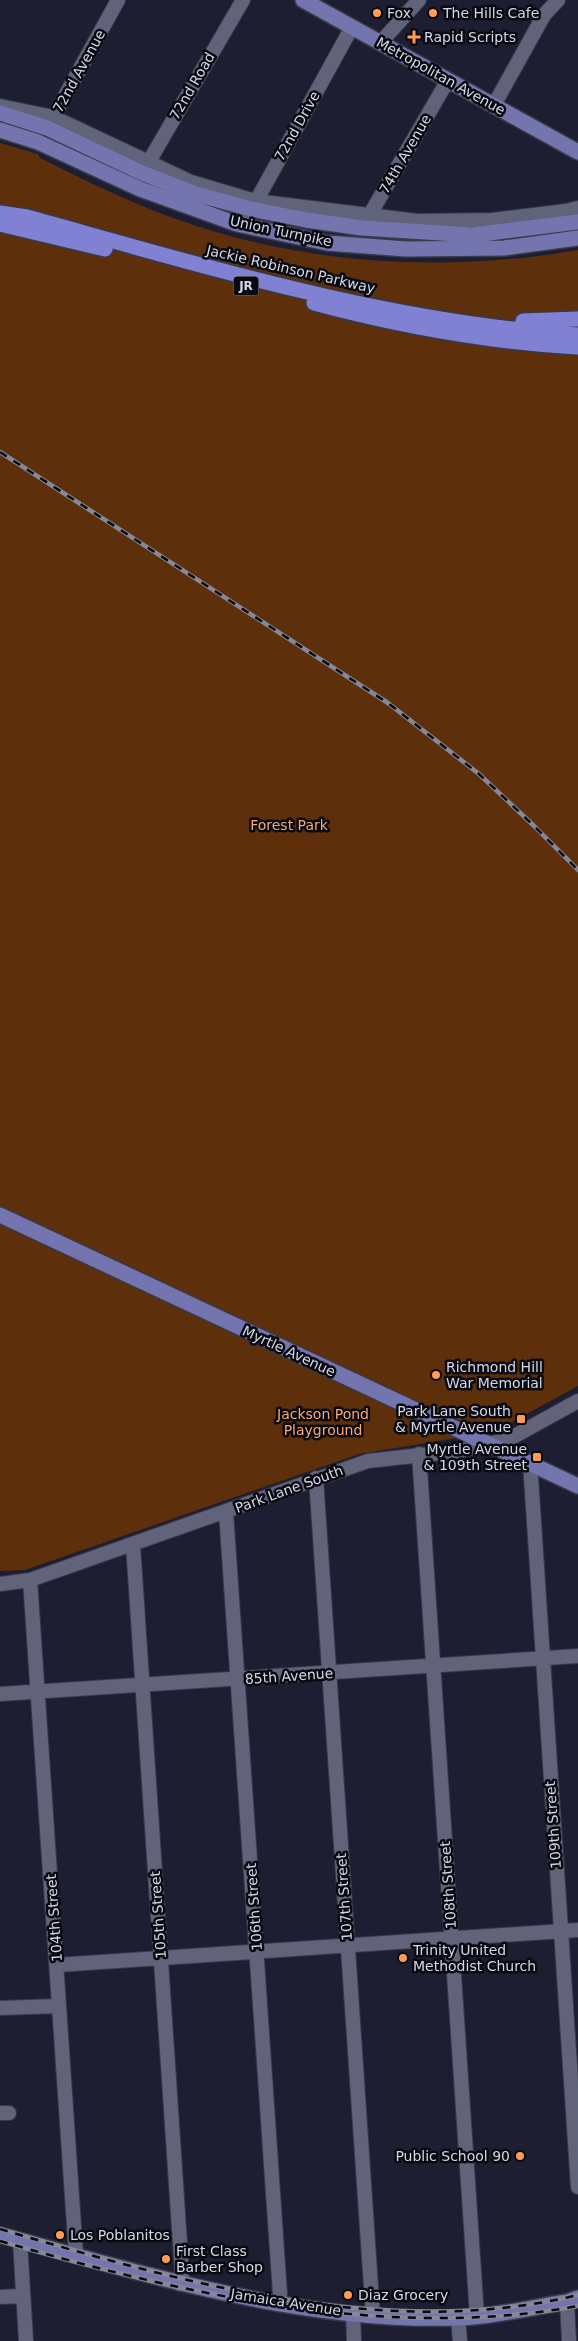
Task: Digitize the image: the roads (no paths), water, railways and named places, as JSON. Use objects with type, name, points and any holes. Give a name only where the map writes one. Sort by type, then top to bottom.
[{"type":"highway","name":"Jackie Robinson Parkway","points":[[0,213],[27,217],[275,286],[382,308],[499,328],[578,335]]},
{"type":"highway","name":"Jackie Robinson Parkway","points":[[0,224],[29,229],[364,316],[489,338],[578,347]]},
{"type":"highway","points":[[382,308],[503,320],[549,322],[578,319]]},
{"type":"main road","name":"Metropolitan Avenue","points":[[303,0],[578,152]]},
{"type":"main road","name":"Union Turnpike","points":[[0,113],[50,123],[145,167],[196,194],[253,205],[306,220],[365,222],[472,235],[578,222]]},
{"type":"main road","name":"Union Turnpike","points":[[0,130],[38,142],[140,189],[243,225],[327,243],[406,249],[504,248],[578,238]]},
{"type":"main road","name":"Myrtle Avenue","points":[[0,1215],[578,1486]]},
{"type":"main road","name":"Jamaica Avenue","points":[[0,2235],[180,2284],[278,2303],[373,2316],[458,2318],[572,2300]]},
{"type":"street","name":"72nd Avenue","points":[[38,142],[118,0]]},
{"type":"street","name":"72nd Road","points":[[145,167],[243,0]]},
{"type":"street","points":[[381,42],[419,0]]},
{"type":"street","points":[[494,105],[544,15],[558,0]]},
{"type":"street","name":"72nd Drive","points":[[243,225],[352,27]]},
{"type":"street","name":"74th Avenue","points":[[365,222],[448,80]]},
{"type":"street","name":"Union Turnpike","points":[[0,106],[50,123]]},
{"type":"street","name":"Union Turnpike","points":[[365,222],[492,220],[578,208]]},
{"type":"street","name":"Park Lane South","points":[[0,1584],[30,1580],[133,1546],[316,1478],[368,1461],[458,1451],[509,1439],[578,1401]]},
{"type":"street","name":"108th Street","points":[[419,1454],[477,2316]]},
{"type":"street","name":"109th Street","points":[[530,1462],[541,1658],[578,2187]]},
{"type":"street","name":"107th Street","points":[[316,1478],[373,2316]]},
{"type":"street","name":"106th Street","points":[[226,1512],[280,2294],[278,2303]]},
{"type":"street","name":"105th Street","points":[[133,1546],[182,2273],[180,2284]]},
{"type":"street","name":"104th Street","points":[[30,1580],[76,2255]]},
{"type":"street","name":"85th Avenue","points":[[0,1694],[578,1656]]},
{"type":"street","points":[[57,1965],[578,1930]]},
{"type":"street","points":[[0,2008],[59,2006]]},
{"type":"street","points":[[20,2240],[26,2341]]},
{"type":"street","points":[[0,2297],[23,2296]]},
{"type":"street","points":[[570,2341],[572,2300]]},
{"type":"street","points":[[353,2313],[354,2341]]},
{"type":"street","points":[[458,2318],[460,2341]]},
{"type":"railway","points":[[0,452],[388,703],[479,774],[578,870]]},
{"type":"railway","points":[[0,2229],[141,2269],[213,2286],[286,2300],[360,2309],[433,2312],[506,2308],[578,2295]]},
{"type":"railway","points":[[0,2241],[141,2278],[213,2294],[286,2306],[360,2315],[433,2318],[506,2315],[578,2306]]},
{"type":"place","name":"Fox","points":[[377,13]]},
{"type":"place","name":"The Hills Cafe","points":[[433,13]]},
{"type":"place","name":"Rapid Scripts","points":[[414,37]]},
{"type":"place","name":"Richmond Hill War Memorial","points":[[436,1375]]},
{"type":"place","name":"Park Lane South & Myrtle Avenue","points":[[521,1419]]},
{"type":"place","name":"Myrtle Avenue & 109th Street","points":[[537,1457]]},
{"type":"place","name":"Trinity United Methodist Church","points":[[403,1958]]},
{"type":"place","name":"Public School 90","points":[[520,2156]]},
{"type":"place","name":"Los Poblanitos","points":[[60,2235]]},
{"type":"place","name":"First Class Barber Shop","points":[[166,2259]]},
{"type":"place","name":"Diaz Grocery","points":[[348,2295]]},
{"type":"park label","name":"Forest Park","points":[[289,825]]},
{"type":"park label","name":"Jackson Pond Playground","points":[[323,1422]]}]
